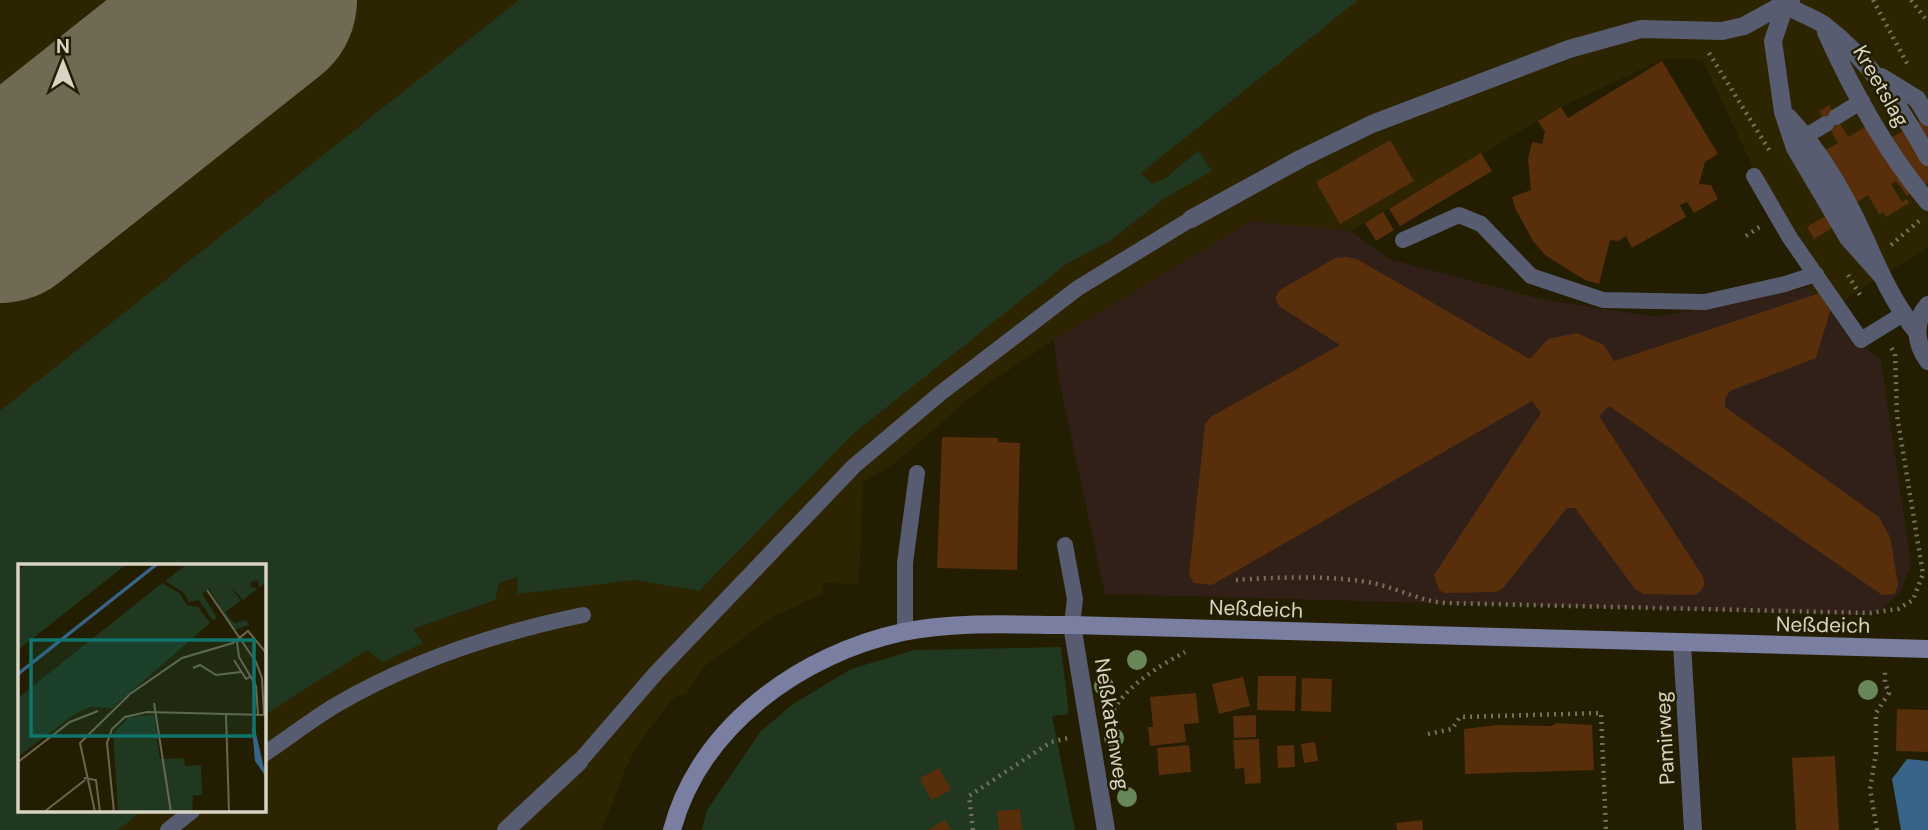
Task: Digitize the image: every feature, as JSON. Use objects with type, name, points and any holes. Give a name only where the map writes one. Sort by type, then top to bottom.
[{"type":"street","name":"Kreetslag","points":[[1786,2],[1823,25],[1874,72],[1917,99],[1928,117]]},
{"type":"street","points":[[1191,219],[1302,158],[1372,124],[1569,49],[1641,29],[1709,31],[1744,26],[1786,2]]},
{"type":"street","points":[[1786,2],[1773,41],[1783,112],[1795,148],[1848,238],[1882,276]]},
{"type":"street","name":"Kreetslag","points":[[1823,25],[1841,67],[1928,202]]},
{"type":"street","name":"Kreetslag","points":[[1874,72],[1904,115],[1928,157]]},
{"type":"street","points":[[1783,112],[1806,136],[1861,230],[1903,314],[1917,332]]},
{"type":"street","points":[[1928,305],[1919,320],[1917,332],[1920,347],[1928,360]]},
{"type":"street","name":"Neßdeich","points":[[672,830],[682,799],[699,767],[743,715],[810,666],[868,641],[905,632],[949,626],[1073,625],[1928,649]]},
{"type":"street","name":"Neßkatenweg","points":[[1073,625],[1106,830]]},
{"type":"street","name":"Pamirweg","points":[[1682,644],[1693,830]]},
{"type":"street","points":[[506,830],[579,762]]},
{"type":"lane","points":[[1806,136],[1862,101]]},
{"type":"lane","points":[[1754,176],[1790,238],[1861,340],[1903,314]]},
{"type":"lane","points":[[1403,240],[1460,215],[1481,224],[1531,276],[1603,300],[1705,302],[1785,284],[1816,274]]},
{"type":"lane","points":[[579,762],[656,673],[853,466],[942,392],[1078,288],[1191,219]]},
{"type":"lane","points":[[905,632],[905,564],[917,473]]},
{"type":"lane","points":[[1065,545],[1075,599],[1073,625]]},
{"type":"lane","points":[[266,753],[336,705],[396,674],[510,630],[583,615]]},
{"type":"lane","points":[[168,830],[191,812]]},
{"type":"path","points":[[1873,0],[1914,76]]},
{"type":"path","points":[[1911,0],[1928,22]]},
{"type":"path","points":[[1709,31],[1708,52],[1777,163]]},
{"type":"path","points":[[1236,580],[1356,581],[1378,584],[1426,601],[1445,603],[1870,613],[1898,609],[1913,600],[1923,575],[1897,415],[1895,354],[1858,292]]},
{"type":"path","points":[[1919,590],[1928,590]]},
{"type":"path","points":[[1108,723],[1113,711],[1129,692],[1157,668],[1186,651],[1205,629]]},
{"type":"path","points":[[1877,830],[1870,789],[1876,753],[1876,713],[1889,692],[1885,683],[1885,649]]},
{"type":"path","points":[[1428,734],[1452,729],[1460,717],[1601,713],[1606,830]]},
{"type":"path","points":[[973,830],[969,796],[1051,742],[1089,734]]},
{"type":"shaded area","points":[[0,0],[1928,0],[1928,247],[1822,314],[1702,59],[1663,59],[1561,107],[1351,231],[1251,221],[1054,340],[979,390],[895,463],[863,483],[859,584],[823,583],[824,593],[771,618],[705,666],[687,693],[673,698],[640,742],[628,763],[602,830],[0,830]]},
{"type":"shaded area","points":[[1251,221],[1351,231],[1389,259],[1545,300],[1658,317],[1821,285],[1858,342],[1881,360],[1911,564],[1901,591],[1883,609],[1864,615],[1105,594],[1058,375],[1054,340]]},
{"type":"green space","points":[[519,0],[1358,0],[1141,173],[1152,184],[1166,178],[1198,151],[1212,171],[1165,198],[1109,241],[1065,265],[853,434],[699,591],[635,580],[518,594],[517,577],[499,583],[495,600],[413,629],[423,643],[383,662],[367,650],[266,714],[266,564],[18,564],[18,812],[141,812],[118,830],[0,830],[0,411]]},
{"type":"green space","points":[[1061,647],[1069,714],[1052,716],[1075,830],[702,830],[707,810],[761,731],[793,704],[851,669],[914,650]]},
{"type":"water","points":[[1907,759],[1928,761],[1928,830],[1901,830],[1892,779]]},
{"type":"building","points":[[1662,61],[1718,154],[1705,162],[1699,184],[1711,185],[1718,199],[1694,213],[1687,202],[1680,205],[1686,217],[1632,248],[1626,236],[1618,241],[1610,240],[1599,284],[1585,280],[1545,255],[1533,241],[1512,197],[1531,190],[1528,159],[1532,142],[1542,144],[1545,132],[1538,121],[1561,107],[1568,118]]},
{"type":"building","points":[[1829,105],[1848,137],[1865,127],[1877,146],[1928,116],[1928,183],[1907,196],[1896,181],[1891,184],[1902,202],[1907,199],[1909,203],[1886,217],[1883,212],[1879,214],[1868,195],[1854,204],[1834,227],[1814,239],[1807,227],[1827,215],[1811,191],[1837,175],[1824,151],[1838,143],[1819,111]]},
{"type":"building","points":[[1390,140],[1414,181],[1340,224],[1316,182]]},
{"type":"building","points":[[1481,153],[1492,171],[1400,226],[1389,209]]},
{"type":"building","points":[[1383,212],[1394,230],[1376,241],[1365,223]]},
{"type":"building","points":[[1335,258],[1357,259],[1530,359],[1548,339],[1577,333],[1604,345],[1614,361],[1820,293],[1832,305],[1816,358],[1730,391],[1725,399],[1725,407],[1879,517],[1890,537],[1898,584],[1895,594],[1882,595],[1609,406],[1599,416],[1702,575],[1705,584],[1701,591],[1695,595],[1644,594],[1635,589],[1575,508],[1567,508],[1503,588],[1496,592],[1445,593],[1439,590],[1434,575],[1541,413],[1532,401],[1212,585],[1194,583],[1189,575],[1205,424],[1212,416],[1340,345],[1280,307],[1275,298],[1280,290]]},
{"type":"building","points":[[942,437],[998,438],[998,442],[1020,443],[1017,570],[937,568]]},
{"type":"building","points":[[1258,676],[1296,676],[1295,711],[1257,710]]},
{"type":"building","points":[[1243,677],[1250,706],[1219,714],[1212,684]]},
{"type":"building","points":[[1302,678],[1332,679],[1331,712],[1301,711]]},
{"type":"building","points":[[1196,693],[1199,723],[1184,724],[1186,742],[1150,746],[1148,727],[1153,727],[1150,697]]},
{"type":"building","points":[[1897,709],[1928,710],[1928,752],[1896,751]]},
{"type":"building","points":[[1256,715],[1256,737],[1234,738],[1233,716]]},
{"type":"building","points":[[1557,723],[1592,725],[1594,770],[1465,774],[1464,729],[1498,725],[1551,726]]},
{"type":"building","points":[[1259,739],[1261,783],[1245,784],[1244,768],[1235,769],[1233,740]]},
{"type":"building","points":[[1315,742],[1318,761],[1304,763],[1301,744]]},
{"type":"building","points":[[1189,745],[1191,772],[1159,775],[1157,748]]},
{"type":"building","points":[[1294,745],[1295,767],[1278,768],[1277,746]]},
{"type":"building","points":[[1835,756],[1839,830],[1796,830],[1792,758]]},
{"type":"building","points":[[939,768],[951,790],[931,800],[920,778]]},
{"type":"building","points":[[1020,809],[1022,830],[999,830],[997,811]]},
{"type":"building","points":[[945,820],[951,830],[928,830]]},
{"type":"building","points":[[1422,820],[1423,830],[1397,830],[1396,823]]},
{"type":"runway","points":[[0,207],[261,0]]}]
